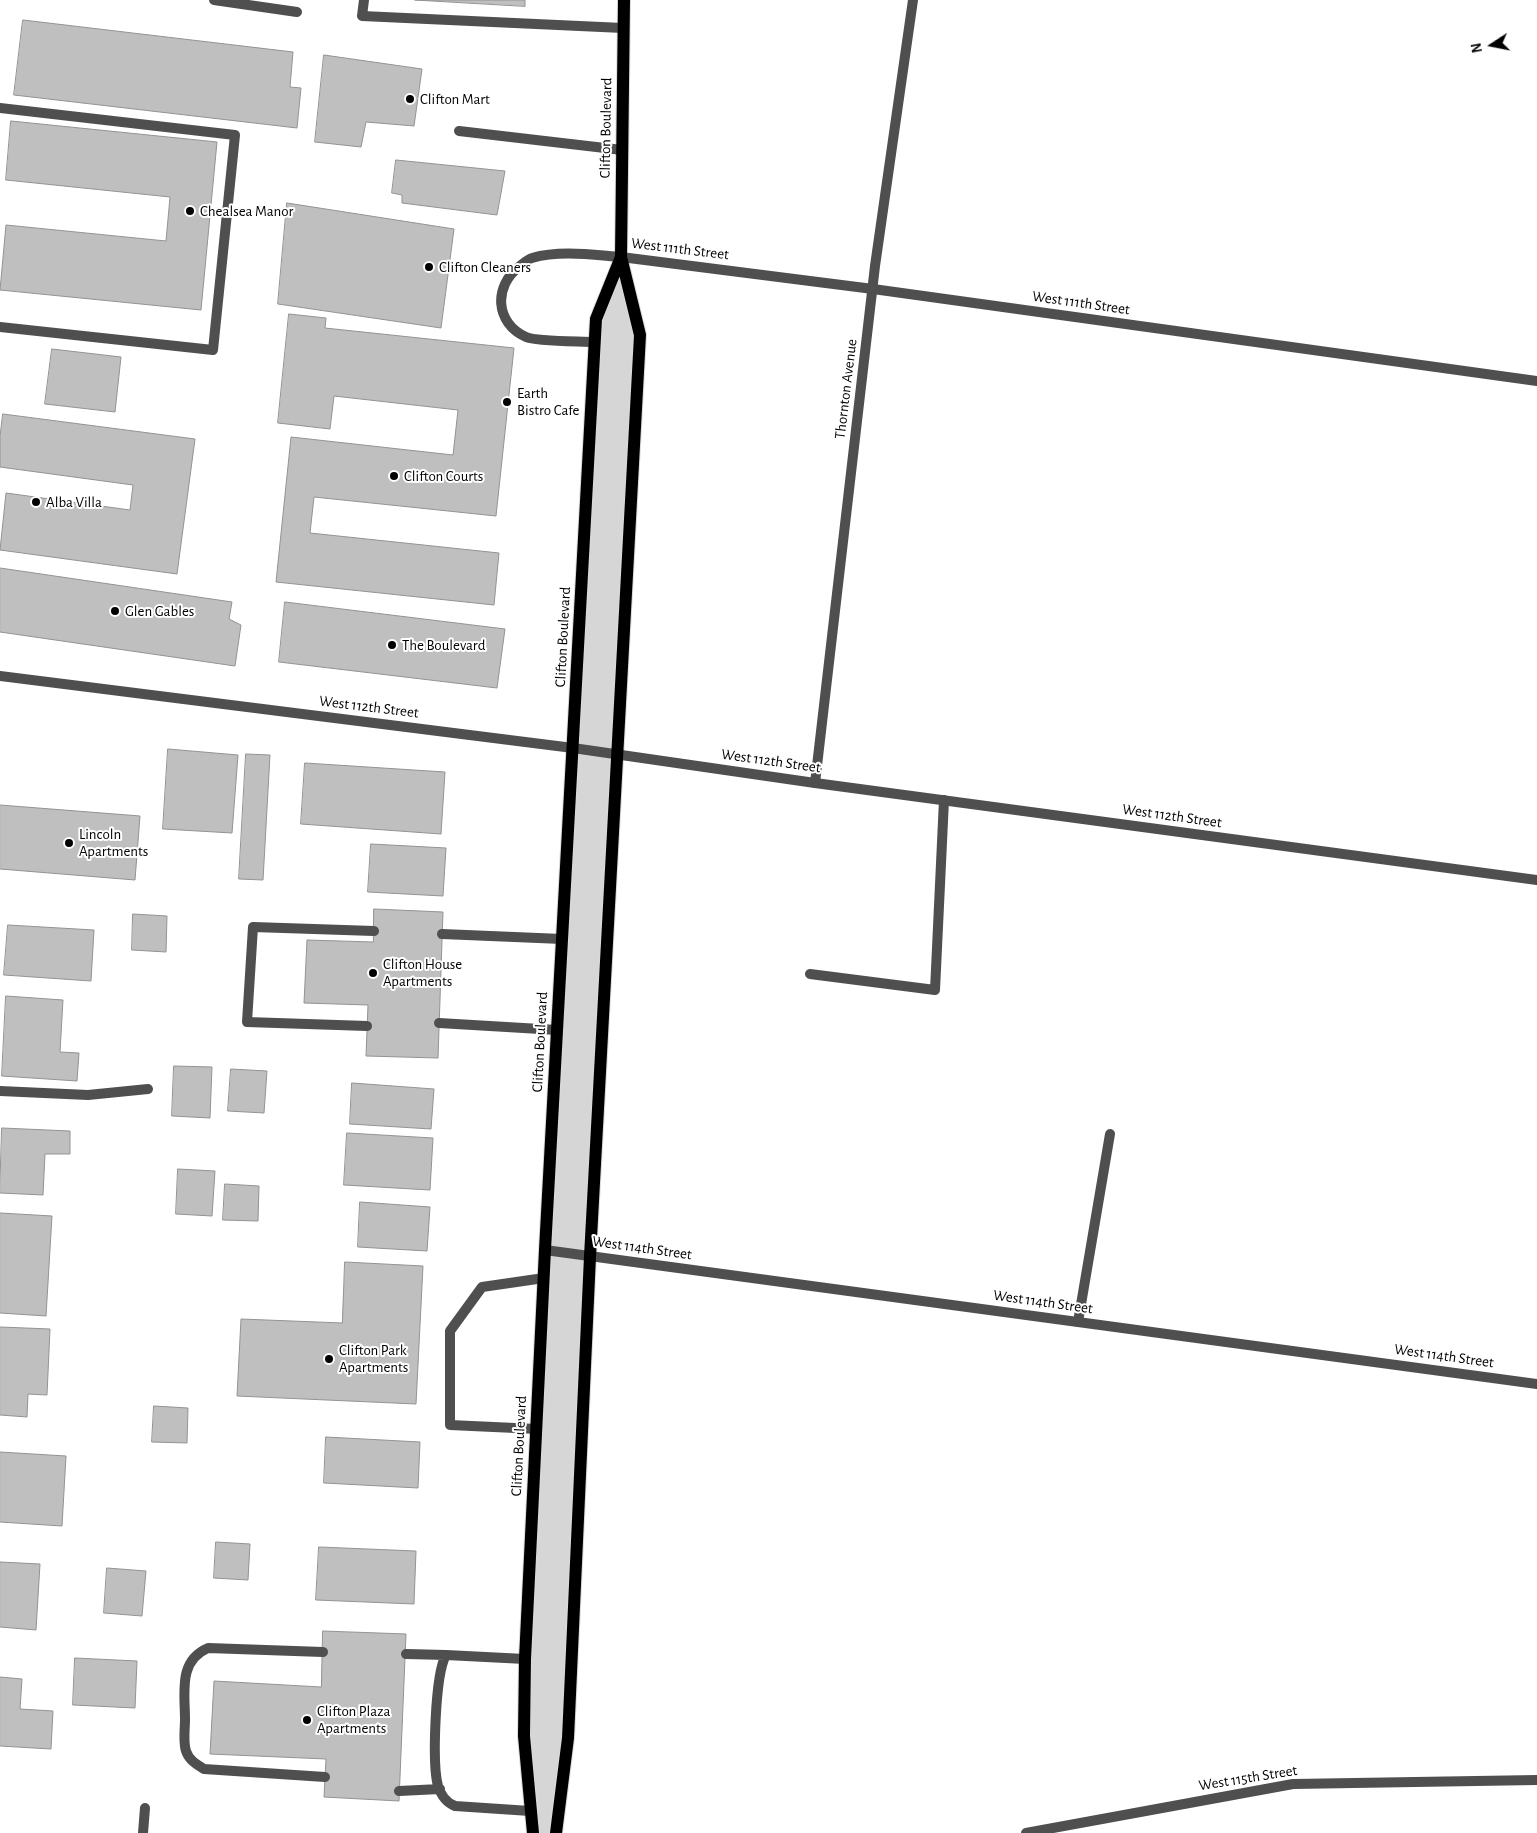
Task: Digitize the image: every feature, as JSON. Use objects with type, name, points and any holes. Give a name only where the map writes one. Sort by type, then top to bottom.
[{"type":"main road","name":"Clifton Boulevard","points":[[556,1833],[568,1738],[590,1256],[640,334],[621,256],[624,0]]},
{"type":"main road","name":"Clifton Boulevard","points":[[533,1833],[524,1736],[525,1659],[545,1250],[596,320],[621,256]]},
{"type":"street","points":[[214,0],[297,12]]},
{"type":"street","points":[[364,0],[362,16],[623,28]]},
{"type":"street","name":"Thornton Avenue","points":[[815,783],[873,289],[913,0]]},
{"type":"street","points":[[0,108],[235,135],[213,350],[0,327]]},
{"type":"street","points":[[459,130],[622,150]]},
{"type":"street","name":"West 111th Street","points":[[595,342],[528,338],[514,330],[502,311],[502,288],[512,272],[531,258],[561,254],[621,256],[1537,381]]},
{"type":"street","name":"West 112th Street","points":[[0,676],[573,748],[815,783],[1537,880]]},
{"type":"street","points":[[810,974],[935,990],[944,800]]},
{"type":"street","points":[[367,1026],[247,1022],[253,927],[374,931]]},
{"type":"street","points":[[442,934],[562,939]]},
{"type":"street","points":[[439,1023],[557,1030]]},
{"type":"street","points":[[0,1091],[88,1095],[148,1089]]},
{"type":"street","points":[[1078,1322],[1110,1134]]},
{"type":"street","name":"West 114th Street","points":[[545,1250],[1537,1384]]},
{"type":"street","points":[[537,1429],[450,1425],[450,1332],[482,1287],[544,1278]]},
{"type":"street","points":[[322,1652],[208,1648],[198,1653],[192,1660],[185,1677],[185,1750],[192,1762],[204,1769],[325,1777]]},
{"type":"street","points":[[406,1654],[525,1659]]},
{"type":"street","points":[[446,1655],[442,1662],[435,1726],[435,1758],[440,1789],[447,1802],[455,1806],[530,1811]]},
{"type":"street","name":"West 115th Street","points":[[1026,1833],[1293,1784],[1537,1780]]},
{"type":"street","points":[[399,1792],[440,1789]]},
{"type":"street","points":[[143,1833],[145,1808]]},
{"type":"shaded area","points":[[621,257],[640,335],[568,1738],[556,1833],[533,1833],[524,1736],[596,320]]},
{"type":"building","points":[[415,0],[525,0],[525,6]]},
{"type":"building","points":[[23,20],[293,52],[290,87],[301,88],[297,128],[14,95]]},
{"type":"building","points":[[324,55],[422,69],[414,126],[366,122],[361,147],[315,142]]},
{"type":"building","name":"Chealsea Manor","points":[[11,121],[217,142],[201,310],[0,290],[6,225],[166,241],[170,197],[6,180]]},
{"type":"building","points":[[396,160],[505,171],[497,215],[402,203],[402,195],[392,193]]},
{"type":"building","points":[[287,203],[454,229],[441,328],[278,304]]},
{"type":"building","name":"Clifton Courts","points":[[289,314],[326,318],[325,328],[514,348],[496,516],[314,497],[310,533],[499,553],[494,605],[276,582],[291,437],[453,455],[458,410],[334,396],[330,429],[278,423]]},
{"type":"building","points":[[52,349],[121,357],[115,412],[45,404]]},
{"type":"building","name":"Alba Villa","points":[[3,414],[195,439],[177,574],[0,550],[6,493],[130,510],[133,485],[0,467],[0,437]]},
{"type":"building","name":"Glen Gables","points":[[0,568],[232,602],[229,619],[241,625],[235,666],[0,632]]},
{"type":"building","name":"The Boulevard","points":[[285,602],[505,629],[497,688],[279,662]]},
{"type":"building","points":[[168,749],[238,755],[232,833],[163,829]]},
{"type":"building","points":[[246,754],[270,755],[263,880],[239,879]]},
{"type":"building","points":[[305,763],[445,772],[441,834],[301,824]]},
{"type":"building","name":"Lincoln Apartments","points":[[0,805],[140,816],[135,880],[0,869]]},
{"type":"building","points":[[371,844],[446,848],[443,896],[368,892]]},
{"type":"building","name":"Clifton House Apartments","points":[[374,909],[443,912],[438,1058],[366,1056],[368,1005],[304,1003],[307,940],[373,942]]},
{"type":"building","points":[[133,914],[167,916],[166,952],[132,950]]},
{"type":"building","points":[[8,925],[94,930],[91,981],[4,975]]},
{"type":"building","points":[[6,996],[63,1000],[60,1052],[79,1053],[77,1081],[2,1076]]},
{"type":"building","points":[[174,1066],[212,1067],[210,1118],[172,1116]]},
{"type":"building","points":[[231,1069],[267,1071],[264,1113],[228,1111]]},
{"type":"building","points":[[352,1083],[434,1089],[431,1129],[350,1124]]},
{"type":"building","points":[[2,1128],[70,1131],[70,1154],[45,1154],[43,1195],[0,1193]]},
{"type":"building","points":[[347,1133],[433,1138],[430,1190],[344,1185]]},
{"type":"building","points":[[178,1169],[215,1171],[212,1216],[176,1214]]},
{"type":"building","points":[[225,1184],[259,1186],[258,1221],[223,1220]]},
{"type":"building","points":[[360,1202],[430,1207],[427,1251],[358,1247]]},
{"type":"building","points":[[0,1213],[52,1216],[46,1316],[0,1313]]},
{"type":"building","name":"Clifton Park Apartments","points":[[345,1262],[423,1266],[416,1404],[237,1396],[241,1319],[342,1323]]},
{"type":"building","points":[[0,1327],[50,1329],[47,1395],[28,1394],[27,1417],[0,1415]]},
{"type":"building","points":[[154,1406],[188,1408],[187,1443],[152,1442]]},
{"type":"building","points":[[326,1437],[420,1442],[418,1488],[324,1483]]},
{"type":"building","points":[[0,1452],[66,1456],[62,1526],[0,1522]]},
{"type":"building","points":[[216,1542],[250,1544],[248,1580],[214,1578]]},
{"type":"building","points":[[319,1547],[416,1551],[414,1604],[316,1600]]},
{"type":"building","points":[[0,1562],[40,1564],[36,1630],[0,1627]]},
{"type":"building","points":[[107,1568],[146,1571],[142,1616],[104,1613]]},
{"type":"building","name":"Clifton Plaza Apartments","points":[[323,1631],[406,1634],[399,1801],[324,1797],[326,1759],[210,1754],[214,1681],[321,1687]]},
{"type":"building","points":[[75,1658],[137,1661],[135,1708],[73,1705]]},
{"type":"building","points":[[0,1677],[22,1679],[20,1709],[53,1711],[51,1749],[0,1746]]},
{"type":"place","name":"Clifton Mart","points":[[410,99]]},
{"type":"place","name":"Chealsea Manor","points":[[190,211]]},
{"type":"place","name":"Clifton Cleaners","points":[[429,267]]},
{"type":"place","name":"Earth Bistro Cafe","points":[[507,402]]},
{"type":"place","name":"Clifton Courts","points":[[394,476]]},
{"type":"place","name":"Alba Villa","points":[[36,502]]},
{"type":"place","name":"Glen Gables","points":[[115,611]]},
{"type":"place","name":"The Boulevard","points":[[392,645]]},
{"type":"place","name":"Lincoln Apartments","points":[[69,843]]},
{"type":"place","name":"Clifton House Apartments","points":[[373,973]]},
{"type":"place","name":"Clifton Park Apartments","points":[[329,1359]]},
{"type":"place","name":"Clifton Plaza Apartments","points":[[307,1720]]}]
